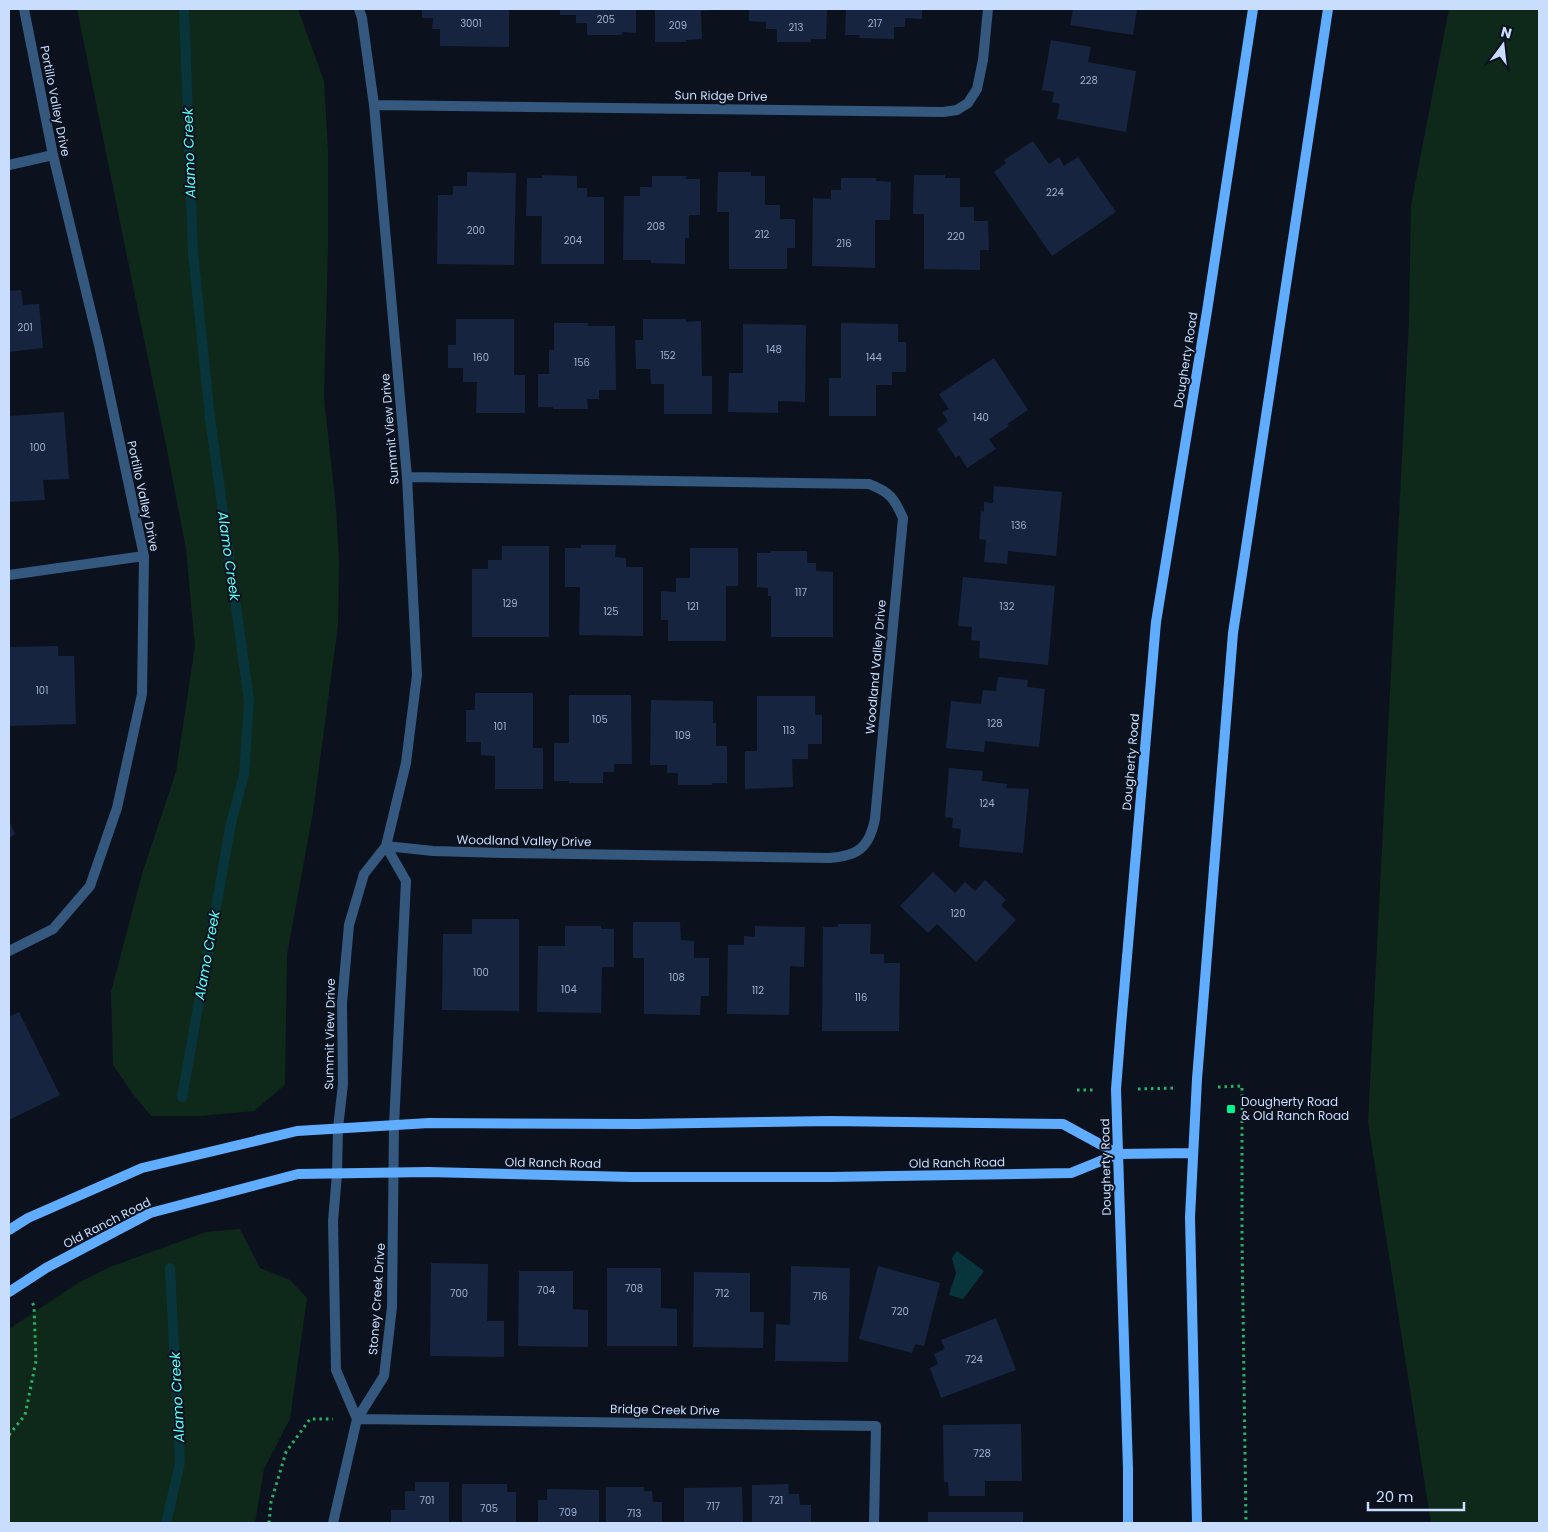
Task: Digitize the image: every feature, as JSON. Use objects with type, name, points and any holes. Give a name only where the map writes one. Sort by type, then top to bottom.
[{"type":"main road","name":"Dougherty Road","points":[[1128,1523],[1128,1459],[1116,1089],[1120,1026],[1156,622],[1207,311],[1253,9]]},
{"type":"main road","points":[[1197,1523],[1190,1217],[1196,1087],[1233,633],[1328,9]]},
{"type":"main road","name":"Old Ranch Road","points":[[9,1230],[28,1218],[142,1168],[297,1130],[429,1122],[1064,1124],[1118,1154]]},
{"type":"main road","name":"Old Ranch Road","points":[[9,1292],[46,1268],[150,1213],[298,1174],[428,1172],[632,1177],[831,1177],[1070,1173],[1118,1154],[1193,1153]]},
{"type":"street","name":"Portillo Valley Drive","points":[[9,951],[53,929],[90,886],[116,808],[142,694],[144,556],[99,346],[53,155],[24,9]]},
{"type":"street","name":"Summit View Drive","points":[[337,1174],[338,1128],[343,1084],[342,1003],[349,925],[364,874],[386,846],[406,762],[417,675],[407,477],[374,105],[362,18],[359,9]]},
{"type":"street","name":"Sun Ridge Drive","points":[[374,105],[943,112],[957,110],[968,103],[978,89],[988,9]]},
{"type":"street","points":[[9,165],[53,155]]},
{"type":"street","name":"Woodland Valley Drive","points":[[386,846],[434,851],[493,853],[829,858],[846,857],[862,848],[872,834],[875,819],[903,518],[894,500],[882,489],[869,484],[407,477]]},
{"type":"street","points":[[9,575],[144,556]]},
{"type":"street","points":[[386,846],[406,881],[393,1173]]},
{"type":"street","name":"Stoney Creek Drive","points":[[333,1523],[357,1419],[384,1376],[392,1307],[393,1173]]},
{"type":"street","points":[[337,1174],[333,1221],[336,1370],[357,1419]]},
{"type":"street","name":"Bridge Creek Drive","points":[[357,1419],[876,1426],[874,1523]]},
{"type":"path","points":[[1077,1090],[1242,1086],[1246,1523]]},
{"type":"path","points":[[9,1435],[25,1415],[36,1361],[34,1306],[21,1284]]},
{"type":"path","points":[[269,1523],[271,1502],[286,1452],[310,1419],[357,1419]]},
{"type":"shaded area","points":[[77,9],[298,9],[324,81],[328,150],[328,249],[324,398],[336,508],[339,560],[338,626],[313,812],[287,955],[285,1085],[254,1111],[201,1116],[151,1116],[113,1065],[111,992],[142,874],[176,772],[195,646],[186,549]]},
{"type":"shaded area","points":[[1449,9],[1539,9],[1539,1523],[1431,1523],[1368,1122],[1409,320],[1411,205]]},
{"type":"shaded area","points":[[240,1229],[260,1268],[290,1280],[307,1298],[290,1419],[264,1469],[255,1523],[9,1523],[9,1329],[78,1283],[110,1267],[206,1232]]},
{"type":"shaded area","points":[[957,1251],[984,1271],[963,1299],[949,1295],[956,1273],[952,1258]]},
{"type":"building","points":[[422,9],[509,9],[509,47],[440,46],[440,29],[432,29],[433,18],[422,18]]},
{"type":"building","points":[[560,9],[636,9],[636,33],[622,32],[622,35],[587,35],[587,23],[576,23],[576,15],[560,15]]},
{"type":"building","points":[[655,9],[716,10],[701,11],[702,39],[686,40],[686,42],[655,42]]},
{"type":"building","points":[[749,9],[827,9],[826,39],[811,39],[811,42],[777,42],[777,29],[766,29],[766,22],[749,21]]},
{"type":"building","points":[[846,9],[922,9],[922,19],[905,18],[905,27],[894,27],[894,39],[860,38],[859,35],[845,35]]},
{"type":"building","points":[[1073,9],[1137,9],[1133,35],[1070,25]]},
{"type":"building","points":[[1051,40],[1091,47],[1088,62],[1136,71],[1126,132],[1057,119],[1060,104],[1052,102],[1054,92],[1042,90]]},
{"type":"building","points":[[1033,141],[1049,164],[1059,157],[1064,166],[1078,157],[1116,212],[1052,256],[994,172],[1006,163],[1004,160]]},
{"type":"building","points":[[467,172],[516,173],[514,265],[437,264],[438,195],[453,195],[453,186],[467,186]]},
{"type":"building","points":[[718,172],[751,172],[751,176],[765,176],[765,205],[780,205],[780,219],[795,219],[795,248],[787,248],[787,269],[729,269],[729,212],[717,212]]},
{"type":"building","points":[[542,175],[577,176],[577,188],[587,188],[587,197],[604,197],[604,264],[541,264],[542,216],[526,216],[527,178],[542,178]]},
{"type":"building","points":[[914,175],[945,175],[945,178],[960,178],[960,207],[974,207],[974,221],[988,221],[989,250],[980,250],[980,270],[924,269],[924,214],[913,214]]},
{"type":"building","points":[[652,176],[686,176],[686,179],[700,179],[700,215],[689,215],[689,238],[685,238],[685,264],[651,263],[651,260],[623,260],[624,196],[640,196],[640,187],[652,187]]},
{"type":"building","points":[[841,178],[876,178],[876,181],[891,182],[890,220],[875,220],[875,268],[812,266],[813,198],[831,199],[831,190],[841,190]]},
{"type":"building","points":[[21,290],[23,305],[39,304],[43,348],[9,352],[9,291]]},
{"type":"building","points":[[456,319],[514,319],[514,375],[525,375],[525,413],[476,413],[477,382],[463,382],[463,368],[448,368],[448,345],[456,345]]},
{"type":"building","points":[[643,319],[686,319],[686,322],[701,321],[702,376],[712,376],[712,414],[664,414],[664,384],[651,384],[650,369],[636,369],[635,340],[643,340]]},
{"type":"building","points":[[554,323],[588,323],[588,326],[615,326],[616,390],[599,390],[599,399],[587,399],[588,409],[538,407],[538,374],[549,374],[549,350],[554,350]]},
{"type":"building","points":[[841,323],[898,324],[898,342],[906,342],[906,372],[892,372],[892,385],[876,385],[876,416],[829,416],[829,378],[841,378]]},
{"type":"building","points":[[743,324],[806,325],[805,402],[778,401],[778,413],[728,412],[729,373],[743,373]]},
{"type":"building","points":[[994,358],[1028,410],[1007,424],[1009,426],[989,439],[996,449],[967,468],[959,455],[956,458],[937,429],[948,421],[942,412],[949,409],[939,394]]},
{"type":"building","points":[[64,412],[69,479],[43,480],[45,500],[9,502],[9,416]]},
{"type":"building","points":[[994,486],[1062,492],[1056,556],[1008,551],[1007,564],[984,562],[986,540],[979,539],[981,511],[984,512],[984,502],[993,503]]},
{"type":"building","points":[[581,545],[616,545],[615,557],[626,558],[626,567],[643,567],[643,636],[579,635],[580,587],[565,587],[565,548],[581,548]]},
{"type":"building","points":[[502,546],[549,546],[549,637],[472,637],[472,569],[488,569],[488,560],[502,560]]},
{"type":"building","points":[[690,548],[738,548],[738,586],[726,586],[726,641],[668,641],[668,620],[661,620],[661,591],[676,592],[676,578],[690,578]]},
{"type":"building","points":[[771,551],[807,551],[807,563],[816,563],[816,571],[833,572],[833,637],[771,637],[771,596],[768,596],[768,588],[757,587],[757,553],[771,553]]},
{"type":"building","points":[[963,577],[1055,586],[1048,665],[979,658],[980,641],[971,640],[972,627],[958,626]]},
{"type":"building","points":[[58,646],[58,656],[74,656],[76,724],[9,726],[9,647]]},
{"type":"building","points":[[998,677],[1028,680],[1027,687],[1045,689],[1039,747],[985,741],[984,752],[946,748],[951,701],[981,704],[983,690],[996,691]]},
{"type":"building","points":[[475,693],[533,693],[533,748],[543,748],[543,789],[495,789],[495,756],[481,755],[481,742],[466,742],[466,710],[475,710]]},
{"type":"building","points":[[569,695],[631,695],[632,764],[614,764],[614,772],[603,772],[603,783],[554,781],[554,743],[569,743]]},
{"type":"building","points":[[757,696],[815,696],[815,715],[822,715],[822,744],[808,744],[808,759],[792,759],[793,787],[745,789],[745,751],[757,751]]},
{"type":"building","points":[[651,700],[713,701],[713,723],[716,723],[716,746],[727,746],[727,783],[678,785],[678,773],[667,773],[667,765],[650,765]]},
{"type":"building","points":[[949,768],[983,771],[982,781],[1007,784],[1006,788],[1029,789],[1023,853],[959,847],[961,829],[952,828],[953,818],[945,817]]},
{"type":"building","points":[[9,821],[15,834],[9,838]]},
{"type":"building","points":[[933,872],[955,893],[965,882],[975,891],[985,880],[1006,900],[1001,905],[1016,920],[976,962],[937,924],[928,933],[900,906]]},
{"type":"building","points":[[472,919],[519,919],[519,1011],[442,1010],[443,934],[472,934]]},
{"type":"building","points":[[633,922],[680,922],[681,940],[694,941],[694,958],[709,958],[709,996],[701,996],[700,1015],[644,1014],[644,958],[633,958]]},
{"type":"building","points":[[838,924],[871,924],[870,954],[884,954],[884,963],[900,963],[899,1031],[822,1031],[823,927],[838,927]]},
{"type":"building","points":[[565,926],[601,926],[601,929],[614,929],[614,967],[602,967],[601,1013],[537,1012],[538,946],[565,946]]},
{"type":"building","points":[[755,926],[805,927],[804,967],[790,966],[789,1015],[727,1014],[728,945],[744,945],[744,936],[755,937]]},
{"type":"building","points":[[19,1012],[60,1095],[9,1120],[9,1017]]},
{"type":"building","points":[[431,1263],[488,1264],[487,1321],[504,1321],[504,1357],[430,1356]]},
{"type":"building","points":[[791,1266],[850,1268],[848,1362],[775,1361],[776,1324],[790,1325]]},
{"type":"building","points":[[878,1266],[940,1283],[924,1346],[915,1344],[912,1353],[859,1339]]},
{"type":"building","points":[[607,1268],[661,1268],[661,1308],[677,1309],[677,1346],[607,1346]]},
{"type":"building","points":[[519,1271],[573,1271],[573,1309],[588,1310],[588,1347],[518,1346]]},
{"type":"building","points":[[694,1272],[750,1273],[750,1312],[764,1312],[763,1348],[693,1347]]},
{"type":"building","points":[[996,1318],[1016,1370],[941,1398],[930,1368],[938,1364],[934,1354],[945,1349],[941,1340]]},
{"type":"building","points":[[1021,1424],[1022,1481],[985,1481],[985,1496],[949,1496],[948,1482],[944,1482],[943,1425]]},
{"type":"building","points":[[415,1482],[449,1482],[449,1523],[391,1523],[391,1510],[405,1510],[405,1491],[415,1491]]},
{"type":"building","points":[[462,1484],[507,1484],[507,1492],[516,1492],[516,1523],[462,1523]]},
{"type":"building","points":[[788,1484],[789,1494],[799,1494],[800,1505],[811,1505],[811,1523],[752,1523],[752,1485]]},
{"type":"building","points":[[606,1487],[644,1487],[644,1491],[652,1491],[653,1502],[662,1502],[662,1523],[606,1523]]},
{"type":"building","points":[[742,1487],[743,1523],[684,1523],[684,1488]]},
{"type":"building","points":[[547,1489],[599,1490],[599,1523],[538,1523],[538,1500],[547,1500]]},
{"type":"building","points":[[928,1512],[1023,1512],[1023,1523],[928,1523]]},
{"type":"waterway","name":"Alamo Creek","points":[[182,1097],[231,823],[244,775],[249,701],[210,418],[193,253],[184,9]]},
{"type":"waterway","name":"Alamo Creek","points":[[166,1523],[180,1463],[170,1268]]},
{"type":"place","name":"Dougherty Road & Old Ranch Road","points":[[1231,1109]]}]
